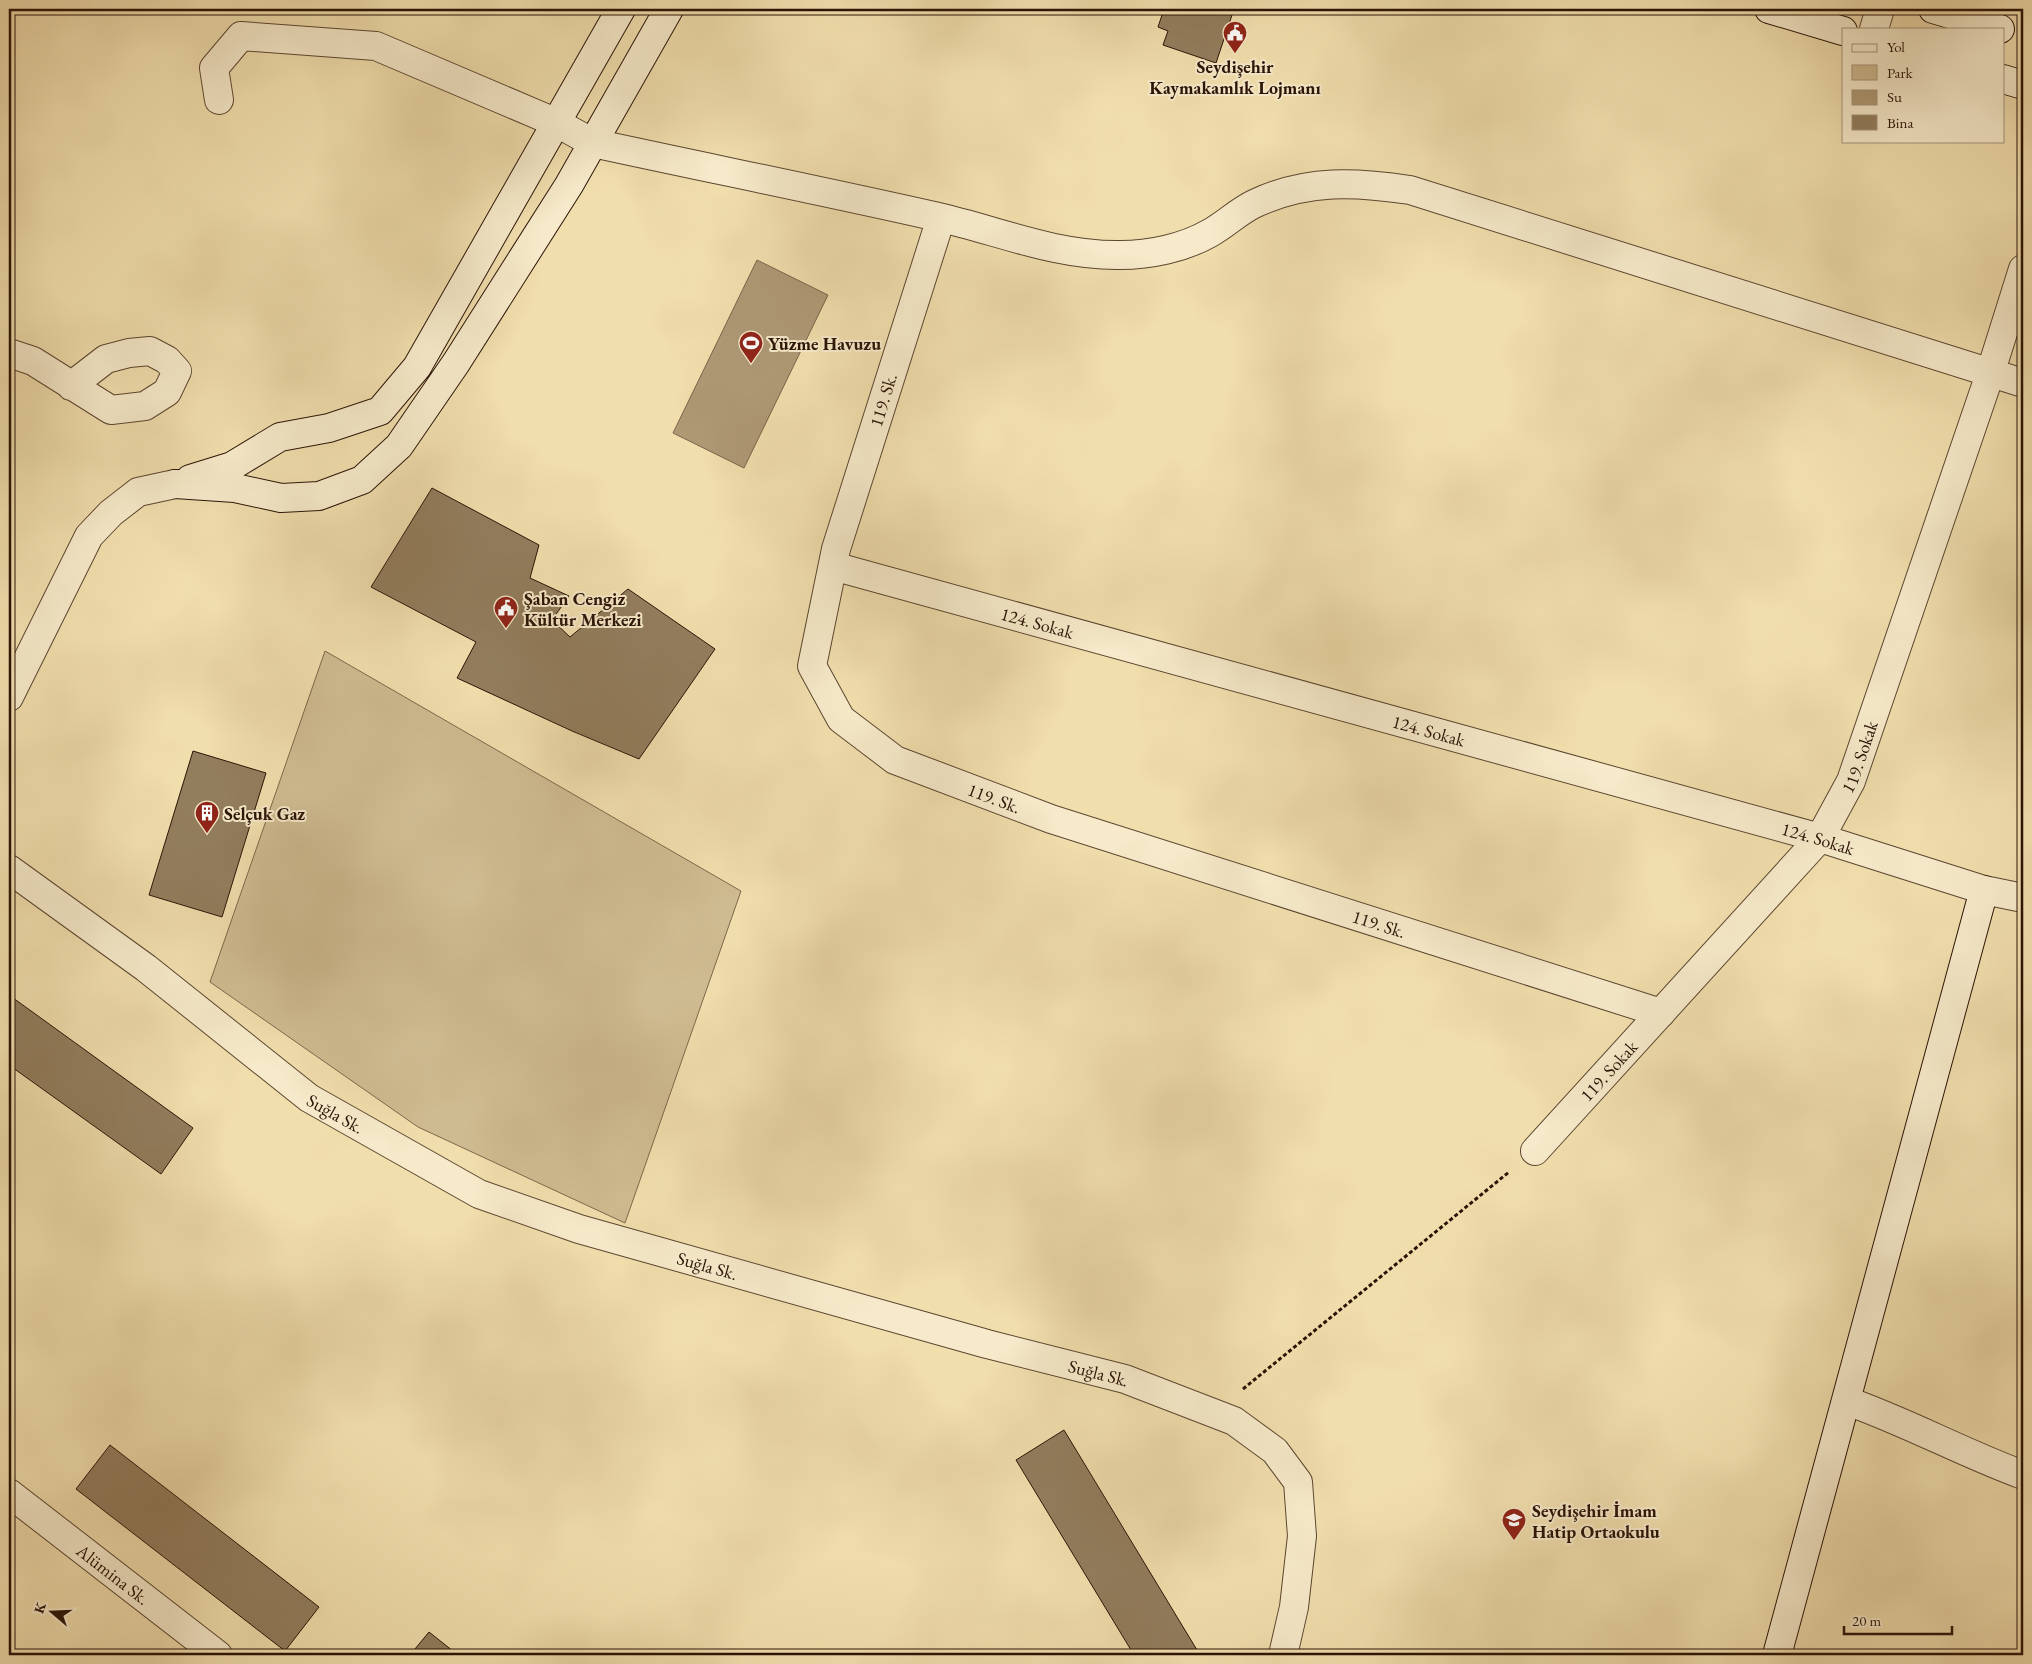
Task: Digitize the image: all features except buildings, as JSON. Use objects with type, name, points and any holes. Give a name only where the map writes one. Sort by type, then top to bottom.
[{"type":"street","points":[[9,697],[89,536],[111,513],[138,492],[175,484],[232,466],[280,437],[329,428],[380,411],[417,367],[621,9]]},
{"type":"street","points":[[175,484],[235,488],[281,498],[319,496],[362,480],[399,446],[456,363],[593,143],[670,9]]},
{"type":"street","points":[[1769,9],[1842,31]]},
{"type":"street","points":[[1874,28],[1880,9]]},
{"type":"street","points":[[1932,9],[1998,28]]},
{"type":"street","points":[[2004,30],[2023,36]]},
{"type":"street","points":[[219,100],[214,68],[241,36],[281,37],[376,46],[557,123],[593,143],[941,218],[1032,244],[1069,252],[1121,255],[1167,250],[1209,234],[1256,203],[1310,185],[1361,183],[1410,190],[2023,383]]},
{"type":"street","points":[[2004,78],[2023,84]]},
{"type":"street","name":"119. Sk.","points":[[941,218],[839,540],[812,666],[841,719],[896,760],[1051,819],[1660,1013]]},
{"type":"street","name":"119. Sokak","points":[[1535,1151],[1820,838],[1851,781],[1990,374],[2023,269]]},
{"type":"street","points":[[9,353],[33,361],[72,386]]},
{"type":"street","name":"124. Sokak","points":[[833,566],[1820,838],[1984,890],[2023,898]]},
{"type":"street","name":"Suğla Sk.","points":[[9,869],[146,968],[309,1098],[479,1194],[589,1232],[987,1344],[1125,1379],[1234,1421],[1275,1451],[1298,1482],[1302,1536],[1294,1607],[1283,1655]]},
{"type":"street","points":[[1777,1655],[1984,890]]},
{"type":"street","points":[[1846,1401],[1889,1416],[1984,1460],[2023,1475]]},
{"type":"street","name":"Alümina Sk.","points":[[9,1493],[218,1655]]},
{"type":"path","points":[[1213,1413],[1535,1151]]},
{"type":"green space","points":[[325,651],[741,891],[625,1223],[418,1127],[210,982]]},
{"type":"water","name":"Yüzme Havuzu","points":[[757,260],[828,295],[744,468],[673,433]]},
{"type":"place","name":"Seydişehir Kaymakamlık Lojmanı","points":[[1235,54]]},
{"type":"place","name":"Yüzme Havuzu","points":[[751,364]]},
{"type":"place","name":"Şaban Cengiz Kültür Merkezi","points":[[506,629]]},
{"type":"place","name":"Selçuk Gaz","points":[[207,834]]},
{"type":"place","name":"Seydişehir İmam Hatip Ortaokulu","points":[[1514,1541]]}]
